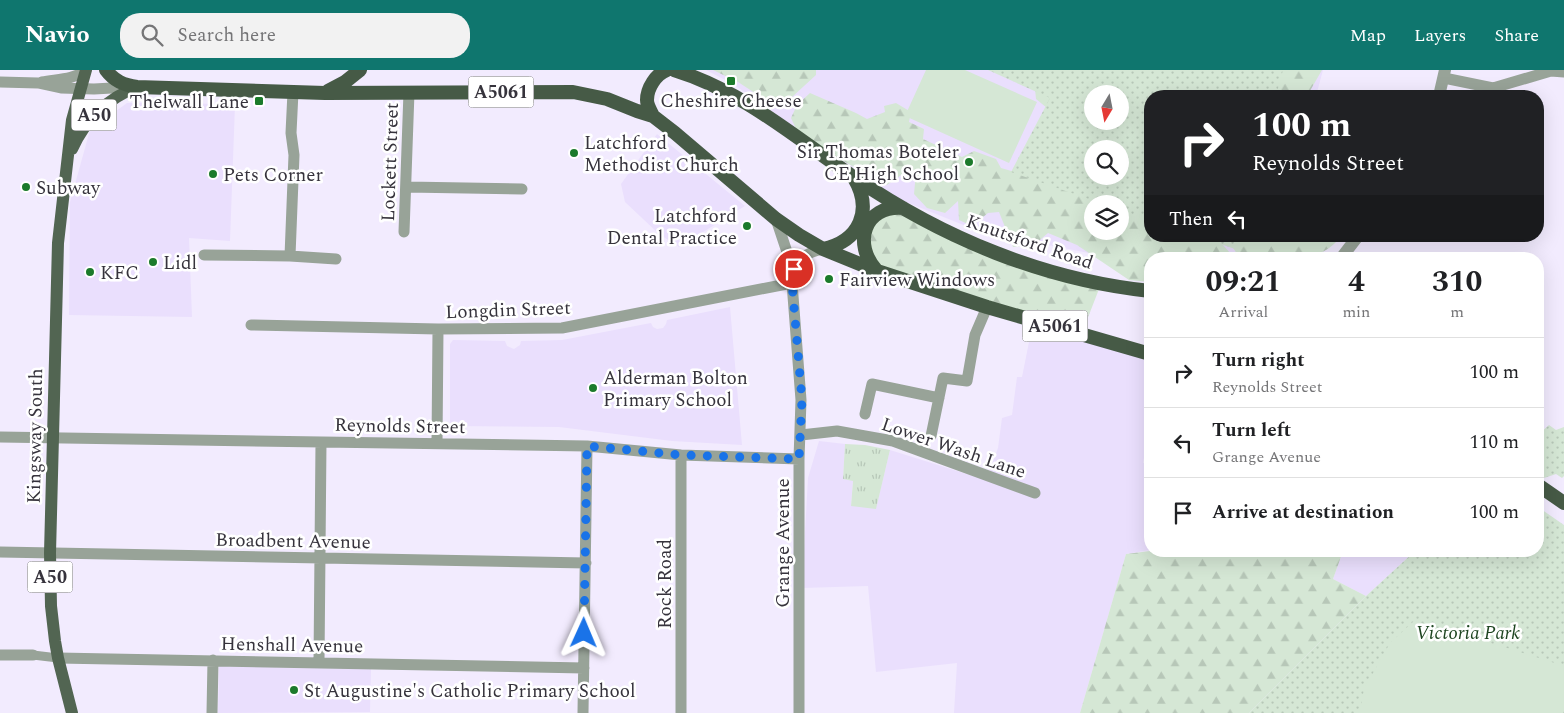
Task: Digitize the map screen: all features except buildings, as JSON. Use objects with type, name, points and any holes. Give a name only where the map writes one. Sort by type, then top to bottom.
[{"type":"highway","name":"A50","points":[[106,70],[117,81],[137,87],[325,93]]},
{"type":"highway","points":[[325,93],[345,82],[360,70]]},
{"type":"highway","points":[[653,116],[647,99],[653,81],[659,74],[667,70]]},
{"type":"highway","name":"Knutsford Road","points":[[674,70],[695,77],[742,100],[853,177],[903,208],[951,234],[1000,255],[1059,274],[1092,282],[1144,290]]},
{"type":"highway","name":"A5061","points":[[325,93],[573,92],[593,95],[653,116],[776,219],[823,249],[877,271],[1144,352]]},
{"type":"highway","points":[[823,249],[833,247],[849,238],[858,226],[862,208],[862,197],[859,186],[853,177]]},
{"type":"highway","points":[[877,271],[871,264],[864,248],[868,224],[872,217],[887,208],[903,208]]},
{"type":"highway","points":[[1544,490],[1564,503]]},
{"type":"main road","name":"Kingsway South","points":[[72,713],[58,658],[51,606],[50,553],[57,257],[61,206],[72,120],[86,70]]},
{"type":"main road","name":"Kingsway South","points":[[67,159],[80,133],[95,113],[118,95],[137,87]]},
{"type":"street","points":[[0,82],[38,83],[56,79],[70,79],[86,70]]},
{"type":"street","points":[[1440,90],[1444,74],[1493,88],[1551,71],[1564,72]]},
{"type":"street","points":[[38,83],[55,88],[137,87]]},
{"type":"street","points":[[290,256],[294,155],[291,133],[293,92]]},
{"type":"street","name":"Lockett Street","points":[[404,232],[409,92]]},
{"type":"street","points":[[406,187],[522,189]]},
{"type":"street","name":"Grange Avenue","points":[[776,219],[788,252],[801,383],[799,459],[799,713]]},
{"type":"street","points":[[1346,252],[1353,242]]},
{"type":"street","name":"Grange Avenue","points":[[792,283],[794,269],[799,260],[809,253],[823,249]]},
{"type":"street","points":[[204,255],[336,258]]},
{"type":"street","name":"Longdin Street","points":[[252,325],[438,329],[562,328],[792,283]]},
{"type":"street","points":[[931,436],[943,378],[967,381],[975,335],[987,306]]},
{"type":"street","points":[[437,443],[438,329]]},
{"type":"street","points":[[865,414],[872,384],[939,398]]},
{"type":"street","name":"Lower Wash Lane","points":[[801,435],[837,431],[893,441],[1035,493]]},
{"type":"street","name":"Reynolds Street","points":[[0,437],[587,446],[681,455],[799,459]]},
{"type":"street","points":[[320,662],[321,442]]},
{"type":"street","points":[[583,713],[587,446]]},
{"type":"street","name":"Rock Road","points":[[681,455],[681,713]]},
{"type":"street","name":"Broadbent Avenue","points":[[0,552],[586,563]]},
{"type":"street","name":"Henshall Avenue","points":[[0,655],[33,655],[58,658],[584,668]]},
{"type":"street","points":[[212,713],[214,660]]},
{"type":"shaded area","name":"Sir Thomas Boteler CE High School","points":[[706,70],[1323,70],[1318,90],[1144,90],[1144,242],[1273,242],[1262,252],[1144,252],[1144,264],[981,232],[896,198],[733,84]]},
{"type":"shaded area","points":[[127,103],[235,105],[230,241],[189,238],[192,317],[69,315],[70,202],[90,130]]},
{"type":"shaded area","points":[[657,134],[745,206],[679,247],[659,234],[625,202],[621,184]]},
{"type":"shaded area","name":"Alderman Bolton Primary School","points":[[730,307],[742,445],[672,441],[559,427],[450,426],[450,344],[453,340],[505,341],[507,346],[514,349],[520,345],[521,341],[562,340],[651,323],[657,329],[663,328],[667,320]]},
{"type":"shaded area","points":[[1032,327],[1144,353],[1144,551],[1126,554],[1080,713],[954,713],[957,663],[876,672],[868,586],[802,588],[808,478],[819,441],[845,444],[843,479],[853,480],[851,505],[876,508],[890,450],[986,480],[998,448],[1002,418],[1012,415],[1017,377],[1022,377]]},
{"type":"shaded area","points":[[1341,557],[1408,557],[1366,596],[1333,579]]},
{"type":"shaded area","name":"St Augustine's Catholic Primary School","points":[[219,666],[371,669],[370,712],[218,713]]},
{"type":"green space","points":[[713,70],[816,70],[816,75],[779,109],[738,82]]},
{"type":"green space","points":[[926,70],[965,70],[1037,102],[1009,163],[905,116]]},
{"type":"green space","points":[[988,70],[1283,70],[1278,90],[1144,90],[1144,218],[1129,213],[1129,195],[1084,195],[1084,197],[1011,172],[1050,98]]},
{"type":"green space","points":[[1271,70],[1322,70],[1310,90],[1266,90]]},
{"type":"green space","points":[[1035,89],[1084,91],[1084,130],[1129,130],[1129,94],[1136,94],[1144,152],[1144,242],[1220,242],[1229,252],[1144,252],[1144,281],[1129,280],[1077,245],[1048,233],[1034,245],[1013,247],[999,212],[988,213],[972,226],[959,220],[958,201],[945,213],[927,208],[914,194],[916,172],[907,171],[887,185],[825,151],[797,131],[791,118],[797,105],[810,93],[867,119],[885,112],[884,106],[896,103],[911,112],[909,122],[924,129],[923,139],[962,157],[974,151],[996,159],[1001,168],[1015,172],[1047,108],[1036,99]]},
{"type":"green space","points":[[887,208],[951,234],[1101,284],[1085,325],[1080,333],[877,271],[864,248],[879,212]]},
{"type":"green space","points":[[1215,242],[1237,242],[1235,249]]},
{"type":"green space","points":[[1230,242],[1336,242],[1323,252],[1236,252]]},
{"type":"green space","points":[[1549,425],[1556,430],[1564,427],[1564,476],[1562,478],[1556,474],[1544,478],[1544,430]]},
{"type":"green space","points":[[845,444],[865,445],[890,450],[876,509],[851,506],[853,481],[843,479]]},
{"type":"green space","name":"Victoria Park","points":[[1544,511],[1564,525],[1564,713],[1249,713],[1366,596],[1408,557],[1544,557]]},
{"type":"green space","points":[[1144,552],[1144,557],[1341,557],[1333,579],[1366,596],[1249,713],[1080,713],[1126,554]]},
{"type":"green space","points":[[1414,621],[1564,666],[1563,713],[1360,713],[1364,689],[1390,643]]},
{"type":"place","name":"Cheshire Cheese","points":[[731,81]]},
{"type":"place","name":"Thelwall Lane","points":[[259,101]]},
{"type":"place","name":"Latchford Methodist Church","points":[[574,153]]},
{"type":"place","name":"Sir Thomas Boteler CE High School","points":[[969,162]]},
{"type":"place","name":"Pets Corner","points":[[213,174]]},
{"type":"place","name":"Subway","points":[[26,187]]},
{"type":"place","name":"Latchford Dental Practice","points":[[747,226]]},
{"type":"place","name":"Lidl","points":[[153,262]]},
{"type":"place","name":"KFC","points":[[90,272]]},
{"type":"place","name":"Fairview Windows","points":[[829,279]]},
{"type":"place","name":"Alderman Bolton Primary School","points":[[593,388]]},
{"type":"place","name":"St Augustine's Catholic Primary School","points":[[294,690]]},
{"type":"route","points":[[584,633],[587,446],[681,455],[799,459],[802,400],[792,283],[794,269]]}]
